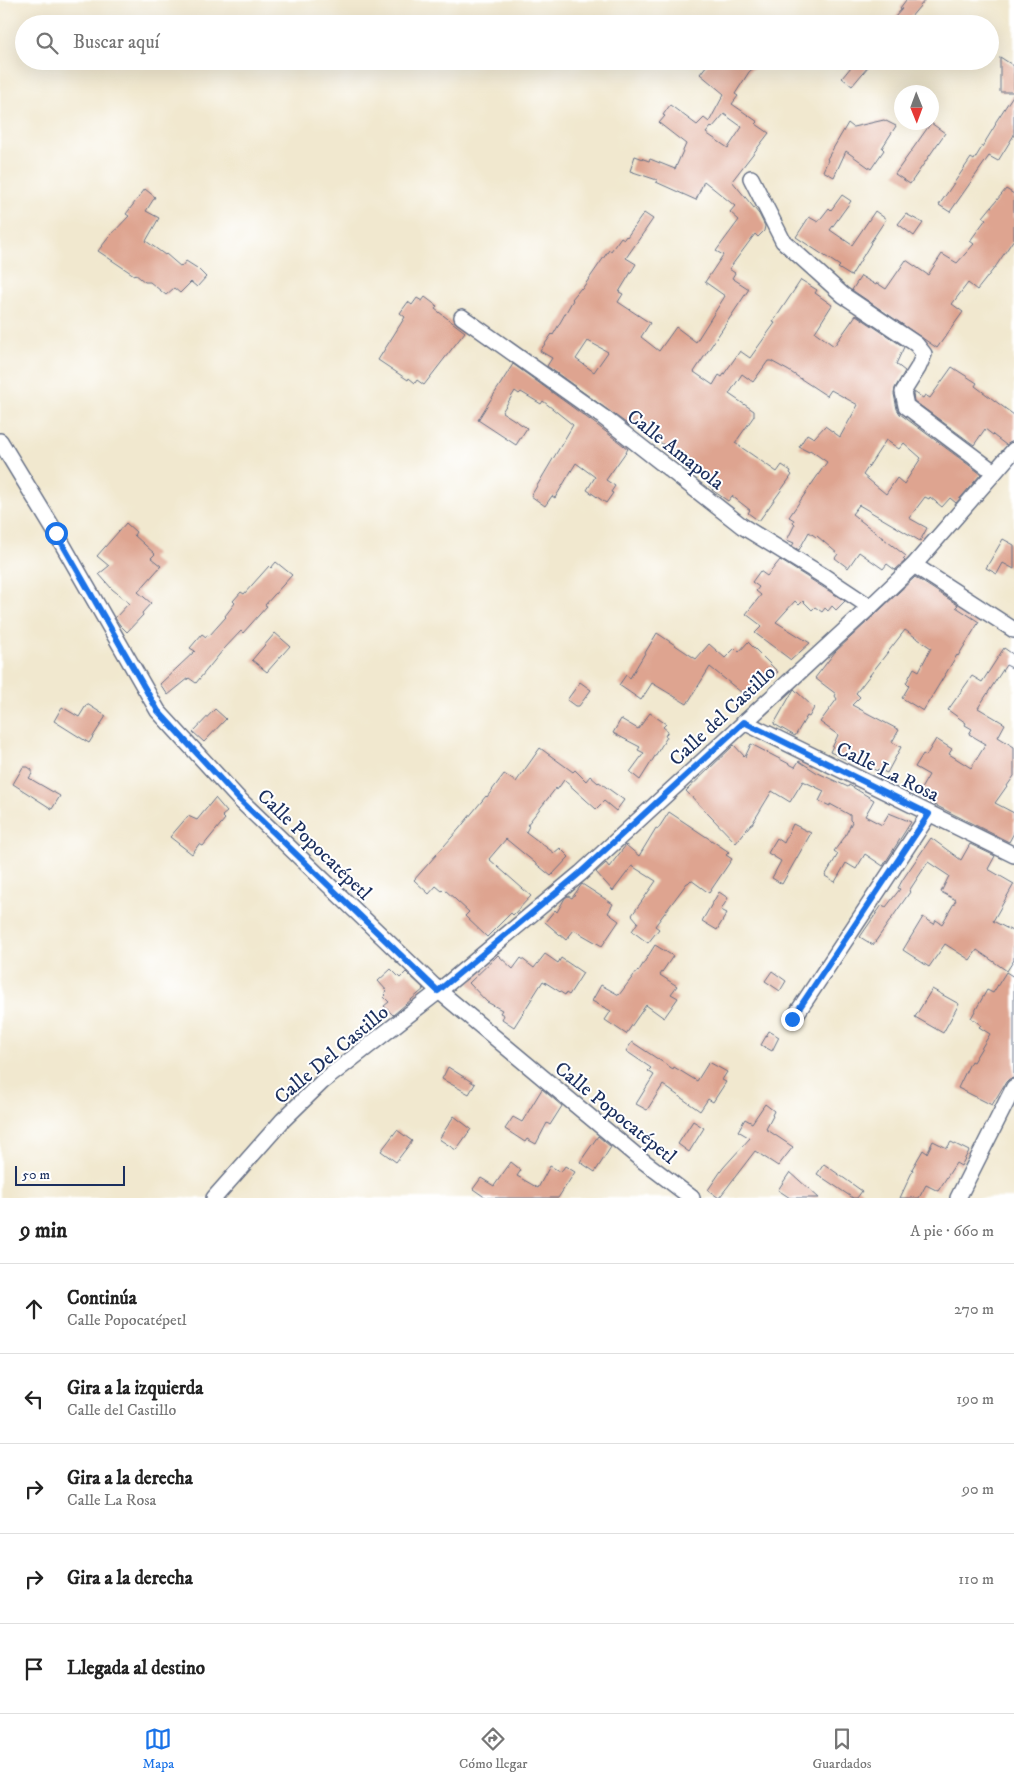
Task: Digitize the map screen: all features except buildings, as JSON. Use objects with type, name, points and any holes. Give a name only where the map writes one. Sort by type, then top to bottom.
[{"type":"street","points":[[751,178],[783,241],[843,295],[916,344],[924,354],[918,368],[903,392],[906,406],[994,472]]},
{"type":"street","name":"Calle Amapola","points":[[462,317],[603,418],[742,526],[870,607]]},
{"type":"street","name":"Calle Popocatépetl","points":[[0,441],[56,533],[158,711],[238,798],[438,991],[638,1157],[692,1198]]},
{"type":"street","name":"Calle del Castillo","points":[[438,991],[580,873],[870,607],[914,565],[1014,450]]},
{"type":"street","points":[[914,565],[1014,630]]},
{"type":"street","name":"Calle La Rosa","points":[[744,722],[1014,855]]},
{"type":"street","points":[[792,1019],[929,814]]},
{"type":"street","name":"Calle Del Castillo","points":[[214,1198],[283,1120],[322,1082],[438,991]]},
{"type":"street","points":[[958,1198],[1014,1087]]},
{"type":"route","points":[[56,533],[158,711],[238,798],[438,991],[580,873],[744,722],[929,814],[792,1019]]}]
